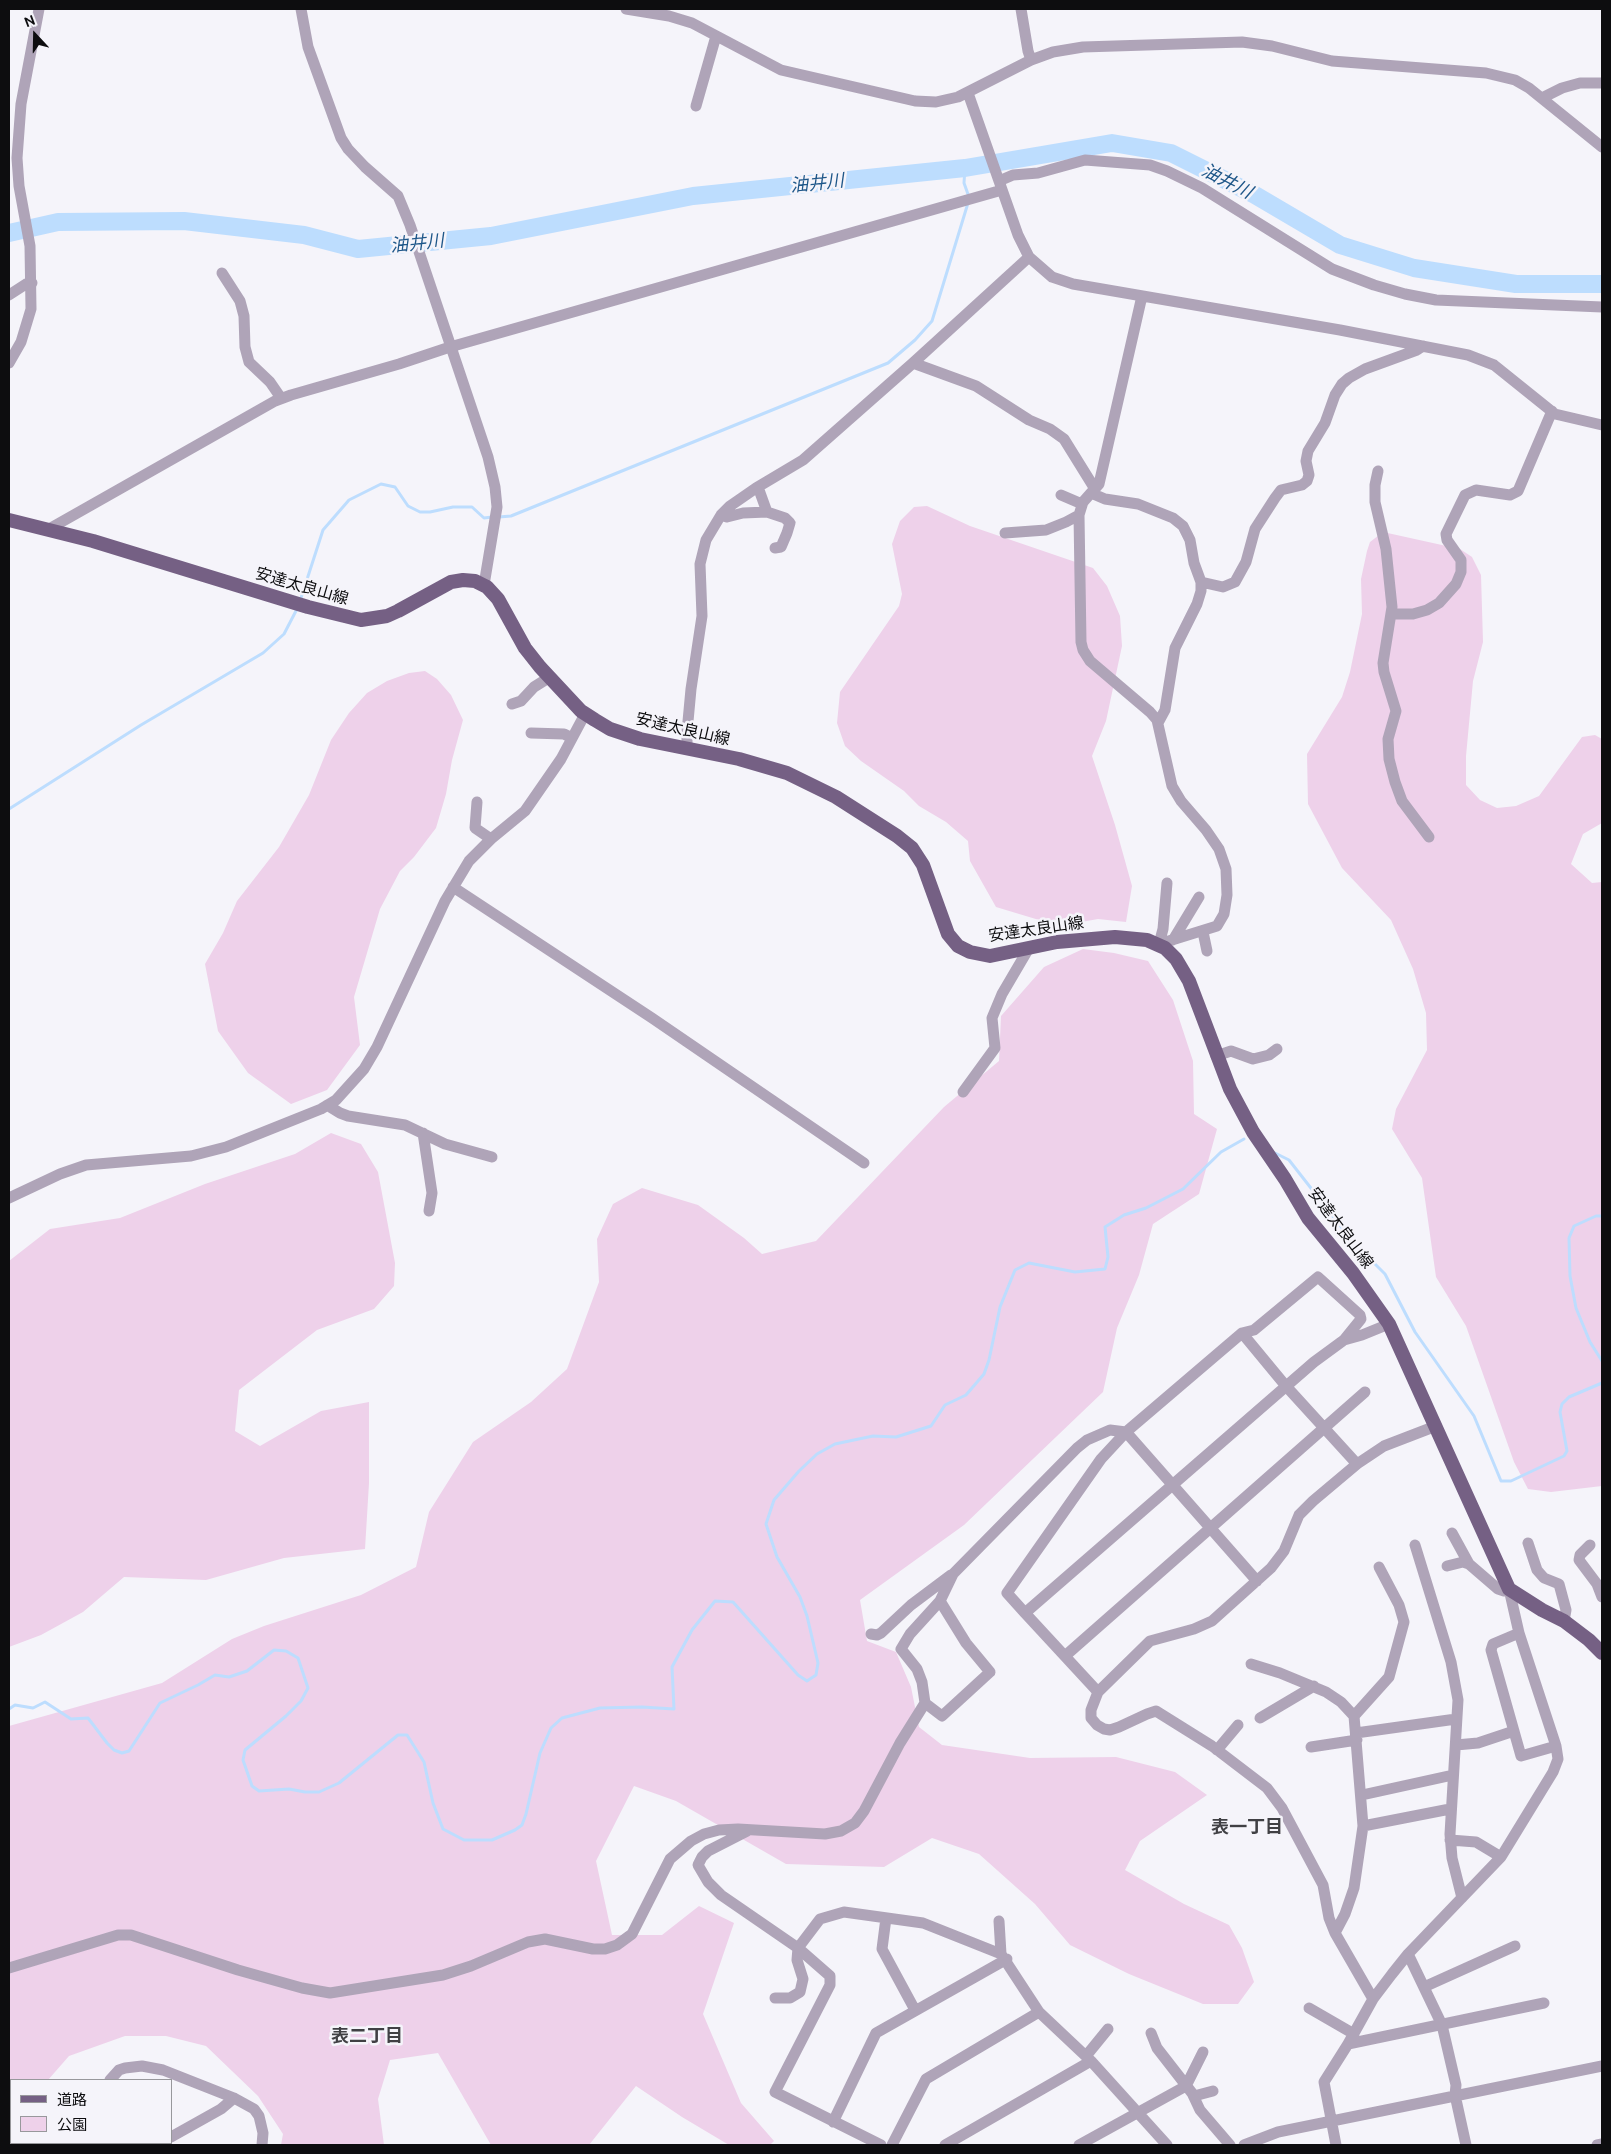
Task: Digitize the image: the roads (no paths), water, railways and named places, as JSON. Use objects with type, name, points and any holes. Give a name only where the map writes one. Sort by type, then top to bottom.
[{"type":"main road","name":"安達太良山線","points":[[9,520],[50,529],[300,604],[361,620],[370,620],[398,611],[440,586],[451,582],[469,580],[484,585],[498,599],[525,648],[585,714],[610,728],[640,739],[749,761],[787,772],[836,797],[897,836],[912,848],[923,865],[948,934],[958,946],[970,952],[990,956],[1077,939],[1115,937],[1136,938],[1165,948],[1176,959],[1189,981],[1216,1056],[1239,1108],[1308,1218],[1353,1273],[1390,1324],[1509,1589]]},
{"type":"main road","points":[[1509,1589],[1542,1610],[1564,1621],[1600,1646]]},
{"type":"street","points":[[9,363],[26,329],[31,309],[30,246],[18,170],[18,129],[39,9]]},
{"type":"street","points":[[301,9],[308,47],[341,138],[360,161],[398,196],[410,226],[488,457],[495,487],[497,507],[496,524],[484,585]]},
{"type":"street","points":[[626,9],[669,16],[692,23],[781,70],[915,101],[936,102],[968,93],[1031,60],[1053,52],[1083,47],[1242,42],[1272,46],[1332,61],[1486,73],[1515,80],[1542,98],[1602,148]]},
{"type":"street","points":[[1022,9],[1031,60]]},
{"type":"street","points":[[696,106],[716,36]]},
{"type":"street","points":[[1542,98],[1562,88],[1580,84],[1602,84]]},
{"type":"street","points":[[968,93],[1018,235],[1029,258],[1052,277],[1062,281],[1142,296],[1423,346],[1484,360],[1504,372],[1552,411],[1565,418],[1602,425]]},
{"type":"street","points":[[50,529],[281,398],[450,346],[969,199],[998,180],[1038,173],[1085,160],[1150,165],[1167,171],[1202,188],[1332,270],[1405,294],[1436,300],[1602,308]]},
{"type":"street","points":[[687,748],[691,689],[702,616],[700,564],[706,540],[721,515],[730,506],[758,486],[803,460],[914,363],[1029,258]]},
{"type":"street","points":[[222,273],[240,301],[244,316],[245,347],[250,362],[270,382],[281,398]]},
{"type":"street","points":[[9,295],[26,284],[32,283]]},
{"type":"street","points":[[1005,533],[1046,530],[1080,509],[1099,484],[1142,296]]},
{"type":"street","points":[[1201,582],[1223,587],[1235,582],[1246,562],[1255,530],[1275,498],[1281,490],[1302,485],[1307,481],[1309,475],[1306,462],[1308,451],[1324,423],[1335,395],[1342,384],[1365,369],[1417,350],[1423,346]]},
{"type":"street","points":[[914,363],[976,386],[1029,420],[1057,434],[1064,439],[1072,450],[1093,491],[1105,499],[1138,504],[1156,510],[1173,518],[1183,526],[1190,540],[1194,563],[1201,582],[1197,604],[1175,648],[1165,710],[1158,723]]},
{"type":"street","points":[[1392,614],[1413,614],[1427,610],[1439,603],[1456,584],[1461,572],[1461,560],[1447,540],[1446,534],[1465,495],[1476,490],[1510,495],[1518,491],[1552,411]]},
{"type":"street","points":[[1378,471],[1375,485],[1376,502],[1386,549],[1392,614],[1387,629],[1383,663],[1396,712],[1388,739],[1389,758],[1402,801],[1429,837]]},
{"type":"street","points":[[758,486],[767,512]]},
{"type":"street","points":[[1061,495],[1080,509]]},
{"type":"street","points":[[1080,509],[1081,642],[1083,650],[1090,661],[1150,712],[1158,723],[1172,786],[1181,801],[1212,839],[1226,869],[1227,905],[1217,926],[1203,932],[1158,944]]},
{"type":"street","points":[[721,515],[727,517],[743,513],[767,512],[786,518],[790,523],[781,547],[774,548]]},
{"type":"street","points":[[512,704],[521,702],[534,687],[550,677]]},
{"type":"street","points":[[9,1198],[60,1174],[86,1165],[182,1157],[211,1151],[327,1105],[349,1087],[364,1069],[388,1026],[453,887],[469,861],[491,839],[525,811],[537,796],[585,714]]},
{"type":"street","points":[[531,733],[564,734],[572,738]]},
{"type":"street","points":[[477,802],[475,828],[491,839]]},
{"type":"street","points":[[1158,944],[1163,929],[1167,883]]},
{"type":"street","points":[[453,887],[652,1018],[864,1162]]},
{"type":"street","points":[[1173,940],[1199,897]]},
{"type":"street","points":[[1203,932],[1206,951]]},
{"type":"street","points":[[963,1092],[995,1048],[992,1018],[1002,994],[1029,948]]},
{"type":"street","points":[[1216,1056],[1231,1051],[1254,1059],[1269,1055],[1277,1049]]},
{"type":"street","points":[[327,1105],[348,1116],[406,1125],[445,1144],[492,1157]]},
{"type":"street","points":[[423,1133],[432,1193],[430,1212]]},
{"type":"street","points":[[1025,1613],[1285,1385],[1344,1340],[1361,1319],[1360,1315],[1318,1277],[1254,1330],[1242,1332],[1126,1432],[1102,1459],[1007,1593],[1025,1613],[1098,1692]]},
{"type":"street","points":[[1344,1340],[1362,1336],[1390,1324]]},
{"type":"street","points":[[1242,1332],[1285,1385],[1357,1464]]},
{"type":"street","points":[[1065,1656],[1365,1392]]},
{"type":"street","points":[[1373,2000],[1335,1933],[1329,1918],[1324,1885],[1282,1808],[1267,1788],[1217,1750],[1156,1711],[1110,1730],[1096,1725],[1091,1718],[1091,1710],[1098,1692],[1150,1641],[1194,1629],[1212,1621],[1257,1581],[1271,1568],[1284,1551],[1299,1515],[1357,1464],[1384,1446],[1436,1426]]},
{"type":"street","points":[[871,1634],[881,1633],[911,1604],[953,1574],[1077,1448],[1104,1432],[1118,1430],[1126,1432],[1257,1581]]},
{"type":"street","points":[[1336,2145],[1324,2082],[1373,2000],[1408,1954],[1501,1857],[1553,1772],[1558,1758],[1556,1746],[1519,1633],[1509,1589],[1504,1591],[1498,1589],[1469,1564],[1452,1533]]},
{"type":"street","points":[[1528,1543],[1537,1551],[1537,1570],[1544,1578],[1558,1584],[1566,1610],[1564,1621]]},
{"type":"street","points":[[1415,1545],[1451,1662],[1458,1700],[1453,1798],[1450,1809],[1450,1840],[1452,1858],[1462,1898]]},
{"type":"street","points":[[1590,1545],[1580,1555],[1579,1560],[1597,1584],[1602,1597]]},
{"type":"street","points":[[1446,1566],[1463,1562],[1469,1564]]},
{"type":"street","points":[[1354,1716],[1389,1677],[1404,1622],[1399,1606],[1379,1567]]},
{"type":"street","points":[[9,1968],[118,1936],[131,1935],[238,1970],[302,1988],[330,1993],[443,1975],[471,1966],[528,1942],[546,1939],[594,1949],[605,1949],[617,1945],[632,1934],[666,1864],[679,1849],[691,1841],[719,1830],[825,1834],[842,1831],[855,1823],[864,1811],[900,1742],[925,1703],[922,1682],[917,1669],[901,1649],[910,1634],[940,1601],[953,1574]]},
{"type":"street","points":[[925,1703],[942,1716],[990,1672],[966,1643],[940,1601]]},
{"type":"street","points":[[1519,1633],[1500,1640],[1491,1646],[1521,1756],[1556,1746]]},
{"type":"street","points":[[1251,1664],[1314,1686],[1335,1696],[1354,1716],[1362,1795],[1363,1826],[1354,1888],[1345,1914],[1335,1933]]},
{"type":"street","points":[[1260,1718],[1314,1686]]},
{"type":"street","points":[[1311,1747],[1356,1736],[1456,1719]]},
{"type":"street","points":[[1217,1750],[1238,1724]]},
{"type":"street","points":[[1456,1745],[1478,1743],[1514,1732]]},
{"type":"street","points":[[1362,1795],[1453,1775]]},
{"type":"street","points":[[1363,1826],[1450,1809]]},
{"type":"street","points":[[749,1830],[708,1851],[698,1865],[701,1873],[722,1895],[798,1948],[830,1976],[830,1985],[775,2092],[881,2145]]},
{"type":"street","points":[[1450,1840],[1476,1842],[1501,1857]]},
{"type":"street","points":[[775,1998],[790,1998],[800,1992],[803,1979],[797,1960],[798,1948],[820,1919],[844,1912],[923,1923],[1004,1956]]},
{"type":"street","points":[[886,1918],[882,1950],[915,2010]]},
{"type":"street","points":[[1000,1921],[1004,1956],[1039,2012],[1089,2058],[1167,2145]]},
{"type":"street","points":[[1424,1987],[1515,1946]]},
{"type":"street","points":[[1408,1954],[1442,2025],[1456,2085],[1455,2095],[1466,2145]]},
{"type":"street","points":[[833,2122],[876,2033],[1004,1956]]},
{"type":"street","points":[[1309,2008],[1351,2039],[1442,2025],[1544,2003]]},
{"type":"street","points":[[892,2145],[926,2079],[1039,2012]]},
{"type":"street","points":[[945,2145],[1089,2058],[1108,2029]]},
{"type":"street","points":[[1151,2033],[1157,2048],[1194,2096],[1200,2110],[1230,2145]]},
{"type":"street","points":[[1079,2145],[1186,2086],[1202,2052]]},
{"type":"street","points":[[111,2079],[119,2070],[142,2066],[153,2074],[170,2079]]},
{"type":"street","points":[[1244,2145],[1278,2132],[1602,2066]]},
{"type":"street","points":[[172,2080],[234,2098],[254,2109],[259,2116],[263,2133],[262,2145]]},
{"type":"street","points":[[1194,2096],[1213,2091]]},
{"type":"street","points":[[172,2136],[221,2109],[234,2098]]},
{"type":"street","points":[[1597,2145],[1602,2144]]},
{"type":"street","points":[[35,2145],[46,2145]]},
{"type":"waterway","name":"油井川","points":[[9,233],[58,222],[184,221],[304,235],[358,249],[491,236],[693,196],[965,168],[1112,143],[1171,153],[1255,195],[1340,245],[1414,268],[1516,284],[1602,284]]},
{"type":"waterway","points":[[965,168],[964,183],[969,197]]},
{"type":"waterway","points":[[499,517],[511,516],[888,363],[915,340],[932,321],[968,203]]},
{"type":"waterway","points":[[300,601],[323,530],[349,500],[381,484],[395,487],[408,506],[420,512],[453,507],[472,507],[484,518],[492,517]]},
{"type":"waterway","points":[[9,809],[141,725],[263,653],[284,634],[298,607]]},
{"type":"waterway","points":[[9,1709],[15,1705],[33,1708],[45,1702],[71,1719],[88,1718],[107,1743],[114,1750],[122,1753],[129,1751],[160,1703],[215,1675],[229,1677],[247,1671],[274,1650],[286,1651],[298,1658],[308,1688],[301,1701],[286,1716],[245,1750],[243,1760],[252,1786],[259,1791],[289,1789],[319,1792],[339,1783],[398,1735],[407,1735],[424,1762],[433,1803],[443,1829],[464,1840],[492,1840],[515,1830],[522,1825],[526,1814],[540,1753],[551,1728],[562,1718],[600,1708],[642,1707],[674,1709],[672,1667],[692,1630],[715,1601],[733,1602],[798,1675],[807,1681],[816,1675],[818,1663],[807,1616],[800,1597],[777,1557],[766,1524],[774,1500],[799,1471],[817,1454],[835,1444],[873,1436],[896,1437],[931,1426],[945,1405],[966,1395],[984,1374],[989,1360],[1000,1307],[1015,1270],[1029,1263],[1075,1272],[1105,1269],[1108,1257],[1105,1227],[1124,1215],[1146,1208],[1183,1189],[1221,1152],[1244,1139]]},
{"type":"waterway","points":[[1275,1153],[1289,1160],[1353,1242],[1385,1274],[1415,1332],[1474,1416],[1501,1481],[1511,1481],[1564,1456],[1567,1451],[1560,1412],[1562,1404],[1569,1397],[1602,1383]]},
{"type":"waterway","points":[[1602,1216],[1596,1216],[1574,1226],[1569,1238],[1570,1276],[1576,1308],[1590,1342],[1602,1361]]},
{"type":"district","name":"表一丁目","points":[[1247,1827]]},
{"type":"district","name":"表二丁目","points":[[367,2036]]}]
